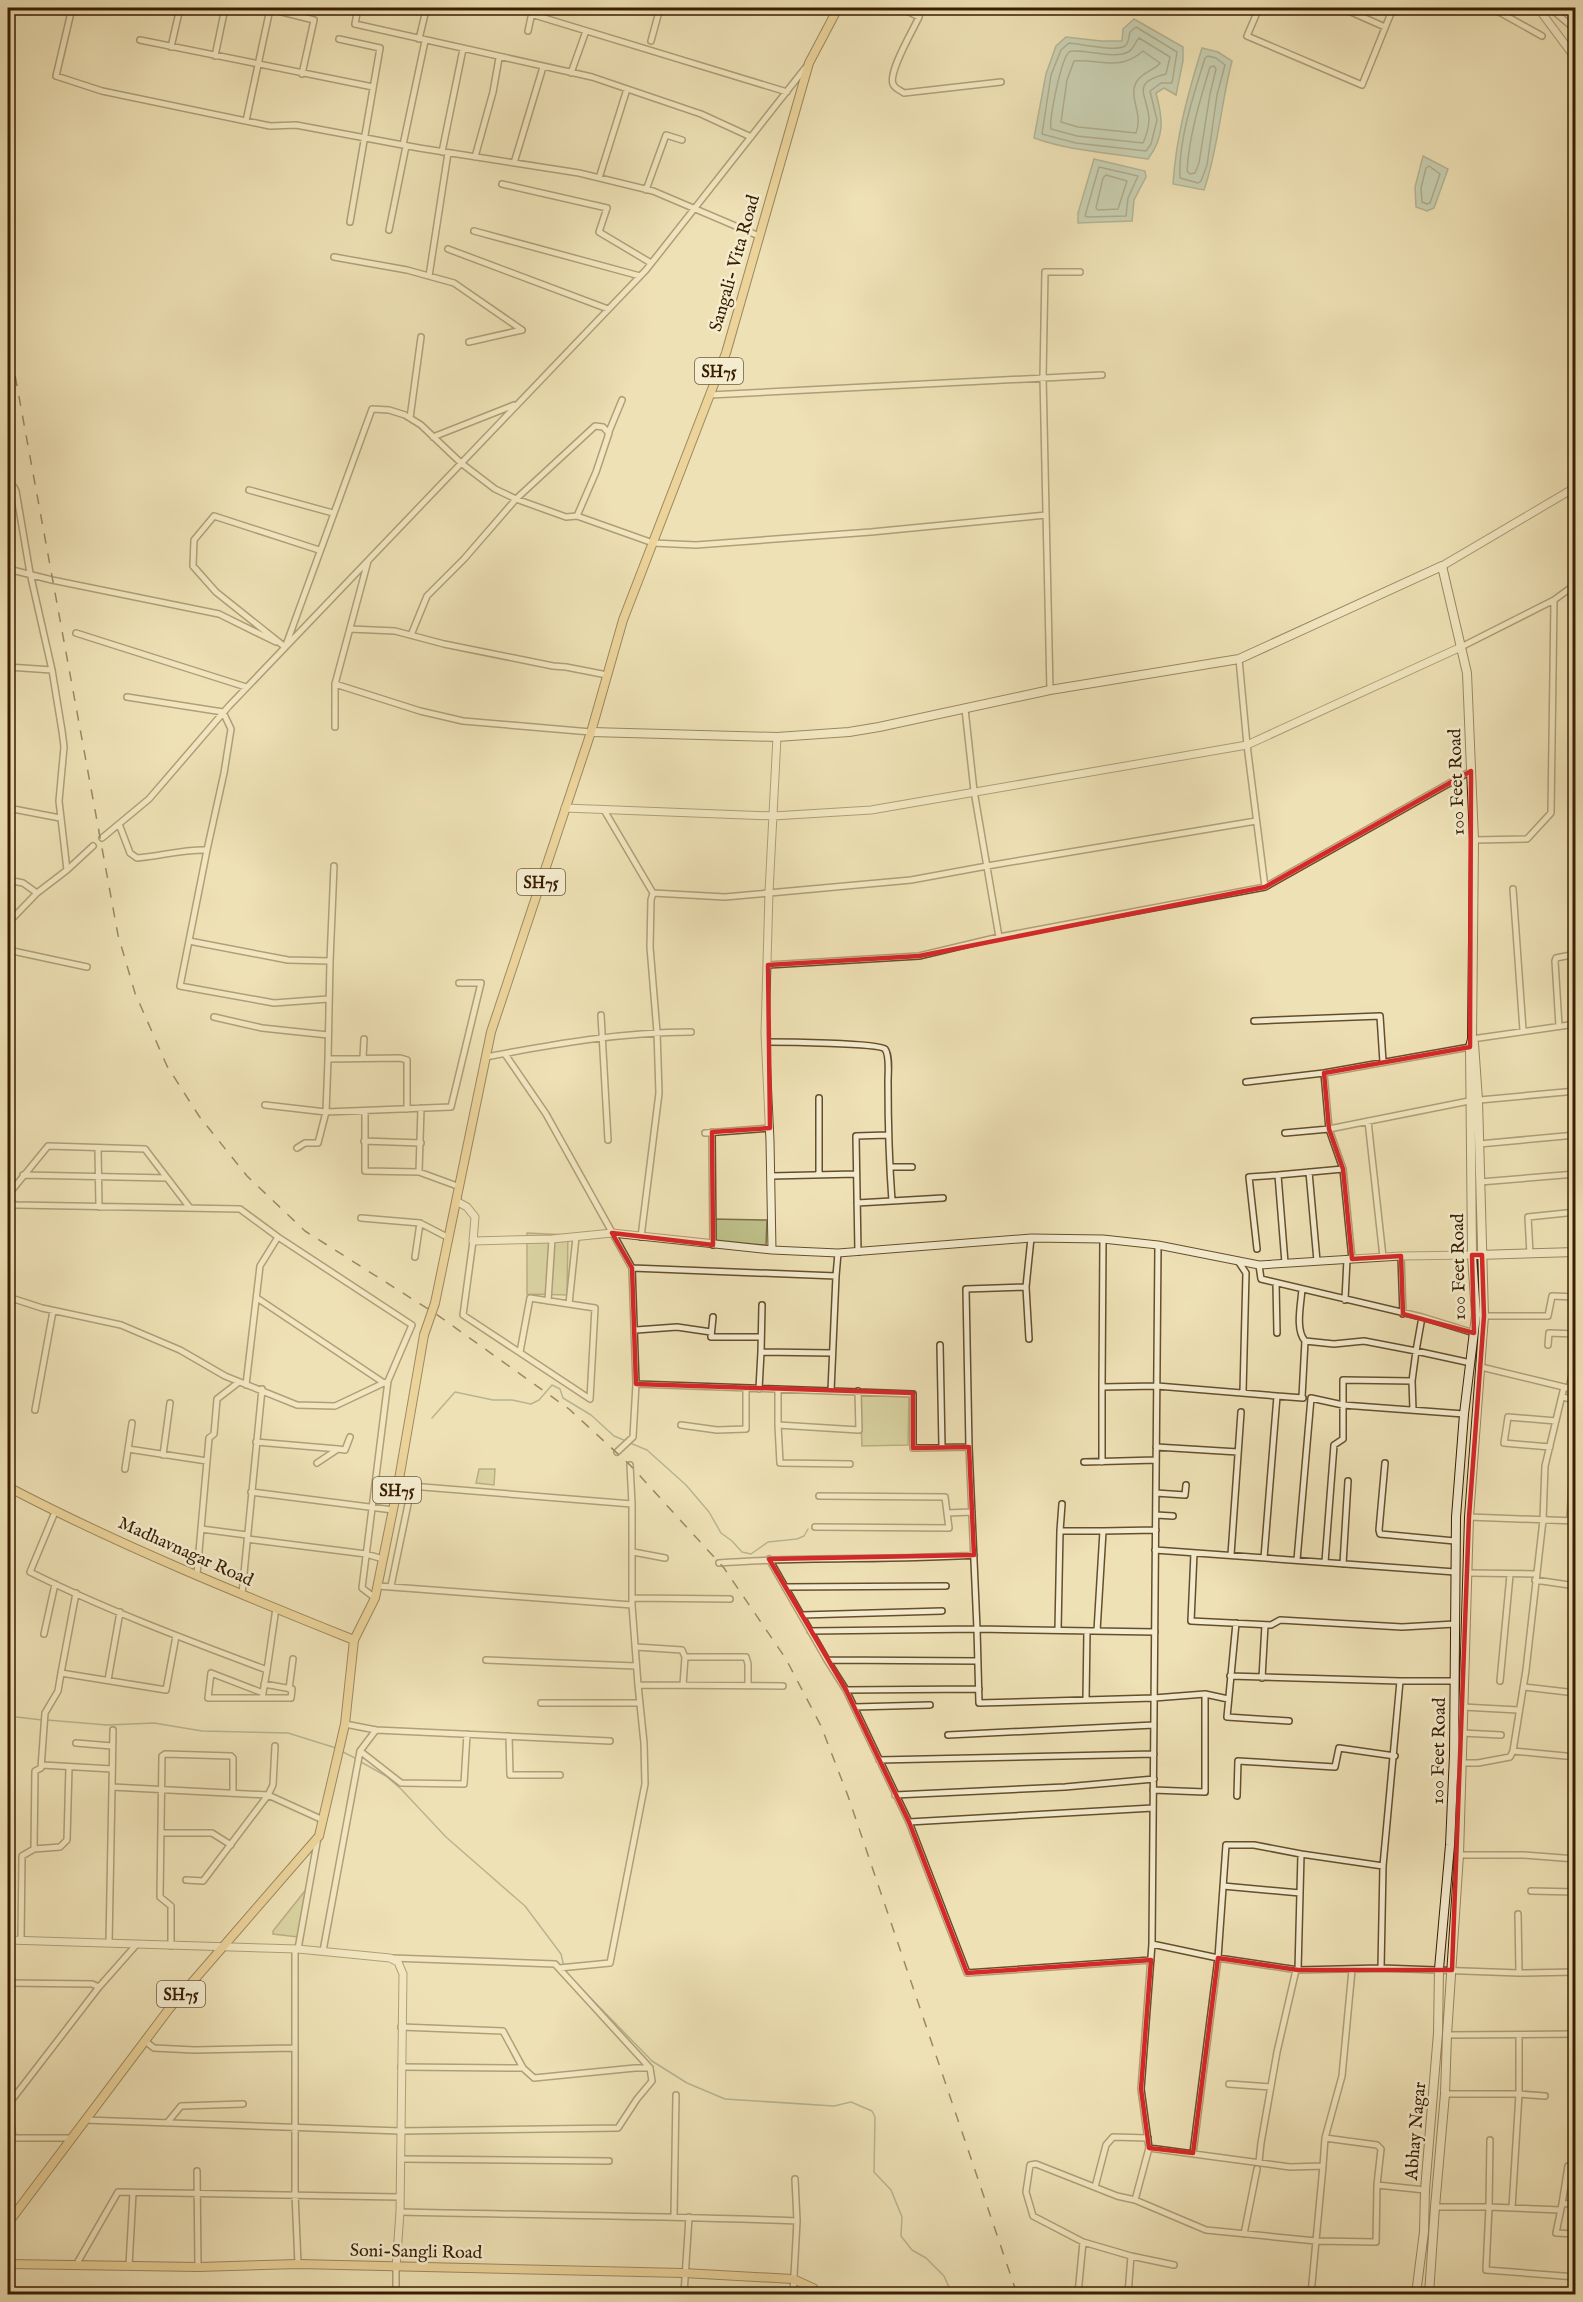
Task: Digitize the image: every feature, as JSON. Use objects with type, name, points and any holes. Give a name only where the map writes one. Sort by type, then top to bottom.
[{"type":"main road","name":"Sangali- Vita Road","points":[[591,732],[623,620],[726,353],[809,63],[834,9]]},
{"type":"main road","name":"100 Feet Road","points":[[1439,1969],[1450,1845],[1455,1681],[1455,1541],[1464,1414],[1476,1315],[1472,1255],[1475,1047],[1471,1043],[1474,840],[1467,673],[1443,566]]},
{"type":"main road","points":[[591,732],[777,737],[879,728],[1050,690],[1239,659],[1443,566]]},
{"type":"main road","name":"SH75","points":[[8,2223],[169,2009],[220,1947],[319,1836],[345,1724],[354,1640],[375,1598],[378,1586],[424,1335],[435,1303],[491,1032],[591,732]]},
{"type":"main road","points":[[1430,2295],[1459,1855],[1469,1517],[1484,1316],[1479,1144],[1474,1100]]},
{"type":"main road","points":[[1472,1255],[1575,1252]]},
{"type":"main road","name":"Madhavnagar Road","points":[[8,1487],[55,1512],[354,1640]]},
{"type":"main road","name":"Abhay Nagar","points":[[1416,2295],[1424,2232],[1425,2190],[1438,2033],[1439,1969]]},
{"type":"main road","name":"Soni-Sangli Road","points":[[8,2264],[198,2267],[298,2264],[684,2273],[793,2279],[813,2288],[819,2295]]},
{"type":"street","points":[[72,8],[56,76],[102,91],[270,126],[296,125],[404,146],[599,178],[646,190],[694,207],[759,236]]},
{"type":"street","points":[[171,47],[180,8]]},
{"type":"street","points":[[215,56],[225,8]]},
{"type":"street","points":[[358,8],[355,24],[571,73],[702,114],[751,137]]},
{"type":"street","points":[[389,230],[426,9],[414,8]]},
{"type":"street","points":[[651,41],[660,8]]},
{"type":"street","points":[[775,8],[779,10],[781,8]]},
{"type":"street","points":[[901,8],[919,17],[894,71],[892,81],[895,88],[904,93],[1001,82]]},
{"type":"street","points":[[1259,8],[1246,36],[1362,85],[1393,8]]},
{"type":"street","points":[[1342,8],[1385,27]]},
{"type":"street","points":[[1492,8],[1542,36]]},
{"type":"street","points":[[1539,8],[1575,59]]},
{"type":"street","points":[[1550,8],[1575,30]]},
{"type":"street","points":[[246,121],[270,9],[314,20],[302,74]]},
{"type":"street","points":[[528,31],[532,11],[586,31],[787,92]]},
{"type":"street","points":[[571,73],[586,31]]},
{"type":"street","points":[[339,39],[380,48],[350,222]]},
{"type":"street","points":[[140,40],[373,87]]},
{"type":"street","points":[[429,276],[445,152],[463,49]]},
{"type":"street","points":[[475,157],[493,92],[499,58]]},
{"type":"street","points":[[102,838],[149,799],[246,687],[640,276],[809,63]]},
{"type":"street","points":[[514,163],[543,67]]},
{"type":"street","points":[[599,178],[627,89]]},
{"type":"street","points":[[646,190],[666,135],[682,140]]},
{"type":"street","points":[[502,184],[607,208],[599,232],[651,263]]},
{"type":"street","points":[[474,231],[640,276]]},
{"type":"street","points":[[448,249],[608,309]]},
{"type":"street","points":[[334,257],[407,270],[454,283],[522,330],[469,342]]},
{"type":"street","points":[[1050,690],[1043,377],[1045,272],[1080,272]]},
{"type":"street","points":[[410,418],[420,337]]},
{"type":"street","points":[[710,395],[1102,375]]},
{"type":"street","points":[[577,516],[596,472],[622,400]]},
{"type":"street","points":[[433,437],[516,404]]},
{"type":"street","points":[[285,647],[372,409],[389,410],[421,425],[460,463],[495,489],[567,517],[577,516],[652,543],[696,545],[871,532],[1046,515]]},
{"type":"street","points":[[411,635],[427,596],[464,559],[516,499],[595,426],[603,427],[608,434]]},
{"type":"street","points":[[8,484],[16,491],[64,741],[59,794],[67,870]]},
{"type":"street","points":[[1443,566],[1575,487]]},
{"type":"street","points":[[249,490],[333,513]]},
{"type":"street","points":[[285,647],[216,592],[193,566],[194,540],[213,516],[319,550]]},
{"type":"street","points":[[335,727],[335,684],[369,560]]},
{"type":"street","points":[[8,569],[219,614],[285,647]]},
{"type":"street","points":[[565,808],[773,816],[871,810],[1247,745],[1461,647],[1554,600],[1575,584]]},
{"type":"street","points":[[1474,840],[1527,839],[1551,813],[1554,600]]},
{"type":"street","points":[[350,629],[395,631],[509,658],[607,675]]},
{"type":"street","points":[[76,633],[246,687]]},
{"type":"street","points":[[1239,659],[1265,887]]},
{"type":"street","points":[[8,667],[52,670]]},
{"type":"street","points":[[335,684],[463,722],[591,732]]},
{"type":"street","points":[[127,697],[223,712]]},
{"type":"street","points":[[965,709],[974,791],[999,937]]},
{"type":"street","points":[[223,712],[231,729],[180,986],[274,1003],[328,999]]},
{"type":"street","points":[[771,1250],[770,1128],[765,1042],[769,892],[777,737]]},
{"type":"street","points":[[768,965],[919,956],[999,937],[1265,887],[1471,771]]},
{"type":"street","points":[[8,808],[60,818]]},
{"type":"street","points":[[604,810],[653,893],[650,947],[659,1093],[641,1237]]},
{"type":"street","points":[[653,893],[725,897],[911,880],[1256,820]]},
{"type":"street","points":[[119,824],[130,853],[137,858],[189,850],[207,850]]},
{"type":"street","points":[[8,923],[37,893],[93,846]]},
{"type":"street","points":[[297,1148],[305,1143],[318,1143],[326,1112],[334,866]]},
{"type":"street","points":[[8,880],[23,883],[37,893]]},
{"type":"street","points":[[1513,889],[1523,1030]]},
{"type":"street","points":[[189,940],[288,960],[330,961]]},
{"type":"street","points":[[8,950],[87,967]]},
{"type":"street","points":[[1559,1026],[1554,961],[1556,958],[1575,954]]},
{"type":"street","points":[[265,1105],[326,1112],[451,1107],[481,983],[459,983]]},
{"type":"street","points":[[601,1015],[608,1140]]},
{"type":"street","points":[[1254,1021],[1380,1016],[1383,1062]]},
{"type":"street","points":[[214,1017],[262,1028],[328,1035]]},
{"type":"street","points":[[1246,1082],[1324,1073],[1523,1030],[1575,1024]]},
{"type":"street","points":[[486,1057],[568,1041],[657,1032],[691,1032]]},
{"type":"street","points":[[363,1058],[364,1039]]},
{"type":"street","points":[[765,1042],[883,1048],[886,1051],[892,1201]]},
{"type":"street","points":[[505,1054],[546,1114],[632,1268],[636,1330],[633,1437],[617,1452]]},
{"type":"street","points":[[328,1059],[400,1058],[407,1060],[407,1109]]},
{"type":"street","points":[[1324,1073],[1329,1129],[1343,1169],[1349,1259],[1345,1300]]},
{"type":"street","points":[[1285,1133],[1329,1129],[1474,1100],[1575,1091]]},
{"type":"street","points":[[819,1098],[819,1175]]},
{"type":"street","points":[[419,1172],[421,1108]]},
{"type":"street","points":[[365,1111],[365,1171],[419,1172],[459,1187]]},
{"type":"street","points":[[1368,1121],[1383,1257]]},
{"type":"street","points":[[705,1133],[770,1128]]},
{"type":"street","points":[[712,1132],[713,1245]]},
{"type":"street","points":[[858,1252],[856,1136],[888,1135]]},
{"type":"street","points":[[1479,1144],[1575,1136]]},
{"type":"street","points":[[364,1141],[421,1143]]},
{"type":"street","points":[[190,1208],[145,1149],[48,1146],[8,1193],[9,1202],[16,1205],[240,1209],[278,1237],[412,1325],[386,1382],[362,1588],[375,1598]]},
{"type":"street","points":[[98,1148],[99,1206]]},
{"type":"street","points":[[890,1167],[912,1167]]},
{"type":"street","points":[[1257,1249],[1249,1177],[1343,1169]]},
{"type":"street","points":[[1309,1172],[1317,1261]]},
{"type":"street","points":[[771,1176],[856,1174]]},
{"type":"street","points":[[1480,1182],[1575,1174]]},
{"type":"street","points":[[23,1175],[167,1178]]},
{"type":"street","points":[[1278,1175],[1285,1263]]},
{"type":"street","points":[[856,1203],[943,1198]]},
{"type":"street","points":[[456,1201],[467,1207],[475,1217],[463,1315],[590,1399],[595,1308],[530,1298],[520,1352]]},
{"type":"street","points":[[1530,1254],[1528,1217],[1575,1212]]},
{"type":"street","points":[[361,1218],[420,1223],[449,1238]]},
{"type":"street","points":[[415,1257],[420,1223]]},
{"type":"street","points":[[473,1241],[576,1238],[612,1233],[713,1245],[838,1253],[1031,1238],[1103,1239],[1158,1245],[1259,1265],[1401,1256],[1472,1255]]},
{"type":"street","points":[[246,1385],[260,1266],[278,1237]]},
{"type":"street","points":[[569,1304],[576,1238]]},
{"type":"street","points":[[1029,1339],[1026,1287],[1031,1238]]},
{"type":"street","points":[[548,1301],[552,1239]]},
{"type":"street","points":[[1102,1462],[1103,1239]]},
{"type":"street","points":[[1135,2200],[1149,2148],[1141,2089],[1152,1944],[1158,1245]]},
{"type":"street","points":[[1575,1252],[1575,1346]]},
{"type":"street","points":[[831,1391],[838,1253]]},
{"type":"street","points":[[1401,1256],[1402,1314]]},
{"type":"street","points":[[1238,1261],[1246,1273],[1261,1279],[1422,1317],[1474,1334]]},
{"type":"street","points":[[1259,1265],[1261,1279]]},
{"type":"street","points":[[632,1268],[836,1276]]},
{"type":"street","points":[[1243,1392],[1246,1273]]},
{"type":"street","points":[[1276,1283],[1276,1333]]},
{"type":"street","points":[[1026,1287],[966,1288],[969,1447],[979,1703],[1154,1698],[1205,1694],[1228,1699]]},
{"type":"street","points":[[1302,1289],[1300,1329],[1301,1337],[1305,1341],[1334,1344],[1364,1341],[1471,1363]]},
{"type":"street","points":[[1484,1316],[1548,1316],[1552,1296],[1575,1297]]},
{"type":"street","points":[[8,1297],[53,1311],[121,1326],[180,1350],[239,1382],[262,1389],[297,1405],[335,1406],[386,1382]]},
{"type":"street","points":[[256,1298],[386,1382]]},
{"type":"street","points":[[759,1389],[762,1305]]},
{"type":"street","points":[[35,1410],[53,1311]]},
{"type":"street","points":[[713,1317],[711,1337],[760,1337]]},
{"type":"street","points":[[1413,1410],[1412,1382],[1422,1317]]},
{"type":"street","points":[[636,1330],[677,1328],[711,1332]]},
{"type":"street","points":[[1548,1345],[1549,1333],[1575,1334]]},
{"type":"street","points":[[1302,1397],[1305,1341]]},
{"type":"street","points":[[940,1345],[942,1447]]},
{"type":"street","points":[[760,1352],[832,1353]]},
{"type":"street","points":[[1462,1763],[1478,1763],[1510,1757],[1513,1751],[1518,1710],[1524,1688],[1543,1520],[1545,1466],[1562,1397],[1570,1389],[1575,1355]]},
{"type":"street","points":[[1481,1367],[1570,1389]]},
{"type":"street","points":[[1325,1562],[1334,1445],[1343,1439],[1343,1380],[1412,1382]]},
{"type":"street","points":[[197,1574],[209,1438],[214,1434],[217,1399],[239,1382]]},
{"type":"street","points":[[636,1384],[913,1394],[913,1448],[969,1447]]},
{"type":"street","points":[[1102,1387],[1157,1386],[1243,1392],[1311,1398],[1343,1405],[1464,1414]]},
{"type":"street","points":[[681,1425],[717,1430],[746,1429],[746,1388]]},
{"type":"street","points":[[242,1594],[262,1389]]},
{"type":"street","points":[[778,1389],[780,1463],[850,1464]]},
{"type":"street","points":[[778,1425],[859,1431],[858,1391]]},
{"type":"street","points":[[1264,1558],[1277,1396]]},
{"type":"street","points":[[1562,1397],[1575,1400]]},
{"type":"street","points":[[1297,1560],[1311,1398]]},
{"type":"street","points":[[163,1455],[170,1402]]},
{"type":"street","points":[[1231,1555],[1241,1412]]},
{"type":"street","points":[[1550,1447],[1504,1443],[1508,1417],[1556,1421]]},
{"type":"street","points":[[125,1469],[132,1423]]},
{"type":"street","points":[[256,1442],[345,1450],[350,1437]]},
{"type":"street","points":[[1156,1448],[1238,1452]]},
{"type":"street","points":[[128,1449],[207,1461]]},
{"type":"street","points":[[317,1463],[338,1449]]},
{"type":"street","points":[[1084,1462],[1156,1460]]},
{"type":"street","points":[[1469,1517],[1573,1521],[1573,1460],[1575,1460]]},
{"type":"street","points":[[1385,1463],[1379,1532],[1455,1541]]},
{"type":"street","points":[[559,1968],[610,1963],[645,1784],[632,1605],[630,1465]]},
{"type":"street","points":[[1343,1564],[1348,1481]]},
{"type":"street","points":[[398,1485],[632,1504]]},
{"type":"street","points":[[391,1586],[412,1485]]},
{"type":"street","points":[[1156,1493],[1185,1496],[1186,1485]]},
{"type":"street","points":[[251,1492],[393,1510]]},
{"type":"street","points":[[815,1527],[949,1528],[945,1497],[819,1496]]},
{"type":"street","points":[[1058,1630],[1062,1504]]},
{"type":"street","points":[[55,1512],[30,1572],[176,1636],[267,1670]]},
{"type":"street","points":[[947,1513],[972,1512]]},
{"type":"street","points":[[1156,1515],[1173,1516]]},
{"type":"street","points":[[201,1529],[366,1554],[383,1559]]},
{"type":"street","points":[[1060,1531],[1156,1530]]},
{"type":"street","points":[[1098,1631],[1103,1531]]},
{"type":"street","points":[[1155,1550],[1455,1572]]},
{"type":"street","points":[[633,1552],[665,1558]]},
{"type":"street","points":[[1194,1553],[1191,1621],[1271,1625],[1280,1620],[1402,1627],[1455,1624]]},
{"type":"street","points":[[719,1563],[769,1559],[934,1558],[974,1555]]},
{"type":"street","points":[[769,1559],[846,1690],[909,1822],[967,1973],[1151,1960]]},
{"type":"street","points":[[1469,1573],[1536,1577],[1575,1586]]},
{"type":"street","points":[[1500,1681],[1510,1575]]},
{"type":"street","points":[[44,1634],[55,1584]]},
{"type":"street","points":[[378,1586],[632,1605]]},
{"type":"street","points":[[785,1587],[946,1586]]},
{"type":"street","points":[[34,1849],[35,1771],[42,1765],[45,1713],[58,1691],[76,1593]]},
{"type":"street","points":[[632,1598],[730,1599]]},
{"type":"street","points":[[262,1696],[276,1608]]},
{"type":"street","points":[[802,1616],[942,1611]]},
{"type":"street","points":[[108,1680],[120,1612]]},
{"type":"street","points":[[1236,1623],[1227,1717],[1289,1721]]},
{"type":"street","points":[[1262,1678],[1265,1625]]},
{"type":"street","points":[[810,1631],[977,1629],[1155,1632]]},
{"type":"street","points":[[1086,1700],[1087,1631]]},
{"type":"street","points":[[61,1673],[166,1690],[176,1636]]},
{"type":"street","points":[[636,1647],[682,1650],[685,1657],[683,1685]]},
{"type":"street","points":[[685,1657],[746,1657],[748,1686]]},
{"type":"street","points":[[289,1689],[293,1659]]},
{"type":"street","points":[[486,1660],[636,1666]]},
{"type":"street","points":[[827,1660],[978,1661]]},
{"type":"street","points":[[262,1696],[211,1672],[208,1698],[262,1696],[291,1698],[292,1689],[264,1684]]},
{"type":"street","points":[[1230,1676],[1455,1681]]},
{"type":"street","points":[[1381,1968],[1383,1866],[1395,1756],[1396,1712],[1401,1681]]},
{"type":"street","points":[[638,1685],[783,1686]]},
{"type":"street","points":[[1524,1688],[1575,1693]]},
{"type":"street","points":[[846,1690],[979,1689]]},
{"type":"street","points":[[1154,1791],[1205,1792],[1205,1694]]},
{"type":"street","points":[[542,1703],[640,1703]]},
{"type":"street","points":[[854,1707],[930,1705]]},
{"type":"street","points":[[1463,1707],[1518,1710]]},
{"type":"street","points":[[345,1724],[376,1730],[610,1741]]},
{"type":"street","points":[[948,1735],[1154,1725]]},
{"type":"street","points":[[109,1943],[113,1730]]},
{"type":"street","points":[[323,1951],[360,1751],[376,1730]]},
{"type":"street","points":[[1462,1733],[1501,1735]]},
{"type":"street","points":[[360,1751],[401,1784],[464,1784],[467,1734]]},
{"type":"street","points":[[509,1736],[510,1775],[560,1775]]},
{"type":"street","points":[[76,1743],[112,1746]]},
{"type":"street","points":[[186,1880],[203,1881],[268,1795],[273,1785],[275,1746]]},
{"type":"street","points":[[1237,1796],[1238,1761],[1335,1767],[1339,1748],[1395,1756]]},
{"type":"street","points":[[1513,1751],[1575,1757]]},
{"type":"street","points":[[171,1946],[171,1905],[160,1897],[162,1756],[165,1754],[227,1755],[233,1758],[232,1793]]},
{"type":"street","points":[[879,1760],[1154,1754]]},
{"type":"street","points":[[42,1765],[112,1769]]},
{"type":"street","points":[[21,1940],[22,1856],[34,1849],[60,1847],[67,1840],[69,1767]]},
{"type":"street","points":[[895,1795],[1065,1787],[1154,1779]]},
{"type":"street","points":[[112,1787],[268,1795],[323,1820]]},
{"type":"street","points":[[909,1822],[1153,1808]]},
{"type":"street","points":[[162,1833],[212,1833],[231,1845]]},
{"type":"street","points":[[298,2264],[294,2127],[297,1949],[319,1836]]},
{"type":"street","points":[[1193,2152],[1218,1958],[1226,1845],[1254,1845],[1383,1866]]},
{"type":"street","points":[[1244,2234],[1283,2024],[1297,1970],[1302,1854]]},
{"type":"street","points":[[1459,1855],[1523,1855],[1575,1859]]},
{"type":"street","points":[[1223,1886],[1300,1893]]},
{"type":"street","points":[[1531,1891],[1575,1892]]},
{"type":"street","points":[[1518,1914],[1519,1973]]},
{"type":"street","points":[[8,1940],[297,1949],[390,1958],[555,1964],[650,2068],[652,2081],[618,2128],[401,2131],[85,2120]]},
{"type":"street","points":[[72,2138],[10,2138],[8,2105],[99,1987],[137,1944]]},
{"type":"street","points":[[1152,1944],[1218,1958],[1297,1970],[1381,1968],[1519,1973],[1575,1972]]},
{"type":"street","points":[[390,1958],[398,1962],[403,1974],[400,2212],[396,2295]]},
{"type":"street","points":[[1311,2295],[1325,2138],[1342,2076],[1352,1970]]},
{"type":"street","points":[[8,1983],[92,1984],[99,1987]]},
{"type":"street","points":[[401,2027],[503,2031],[523,2068],[534,2078],[650,2068]]},
{"type":"street","points":[[1447,2035],[1575,2034]]},
{"type":"street","points":[[1512,2208],[1519,2094],[1519,2037]]},
{"type":"street","points":[[145,2042],[154,2048],[194,2050],[294,2048]]},
{"type":"street","points":[[401,2067],[523,2068]]},
{"type":"street","points":[[1228,2084],[1271,2088]]},
{"type":"street","points":[[1445,2094],[1545,2096]]},
{"type":"street","points":[[674,2216],[676,2095]]},
{"type":"street","points":[[167,2123],[182,2106],[243,2104]]},
{"type":"street","points":[[1095,2187],[1106,2145],[1113,2137],[1148,2138]]},
{"type":"street","points":[[1174,2265],[1131,2256],[1083,2242],[1033,2216],[1026,2192],[1030,2165],[1036,2164],[1135,2200],[1206,2230],[1316,2241],[1376,2242],[1377,2185],[1381,2149],[1379,2146],[1325,2138]]},
{"type":"street","points":[[1490,2140],[1486,2270],[1575,2279],[1574,2295]]},
{"type":"street","points":[[1149,2148],[1193,2152],[1258,2165],[1323,2166]]},
{"type":"street","points":[[400,2159],[609,2161]]},
{"type":"street","points":[[1575,2166],[1568,2166],[1556,2233],[1575,2234]]},
{"type":"street","points":[[197,2171],[198,2267]]},
{"type":"street","points":[[793,2295],[797,2221],[795,2179]]},
{"type":"street","points":[[1377,2185],[1425,2190]]},
{"type":"street","points":[[76,2265],[118,2192],[399,2197]]},
{"type":"street","points":[[129,2266],[133,2193]]},
{"type":"street","points":[[1435,2206],[1512,2208],[1561,2207],[1575,2204]]},
{"type":"street","points":[[400,2212],[674,2216],[797,2221]]},
{"type":"street","points":[[684,2295],[689,2217]]},
{"type":"street","points":[[1078,2295],[1083,2242]]},
{"type":"street","points":[[1128,2295],[1131,2256]]},
{"type":"highlighted area","points":[[1471,771],[1470,1047],[1324,1073],[1329,1129],[1343,1169],[1352,1259],[1401,1256],[1403,1314],[1474,1333],[1472,1255],[1482,1255],[1484,1316],[1469,1517],[1452,1970],[1298,1970],[1218,1958],[1193,2153],[1149,2148],[1141,2089],[1151,1960],[967,1973],[909,1822],[846,1690],[769,1559],[974,1555],[969,1447],[913,1448],[913,1393],[636,1384],[632,1268],[612,1233],[713,1245],[712,1132],[770,1128],[768,965],[919,956],[1265,887]]},
{"type":"green space","points":[[711,1219],[767,1220],[766,1245],[711,1244]]},
{"type":"green space","points":[[527,1233],[568,1235],[567,1295],[527,1294]]},
{"type":"green space","points":[[860,1393],[909,1395],[908,1445],[862,1446]]},
{"type":"green space","points":[[479,1469],[495,1469],[494,1485],[476,1483]]},
{"type":"green space","points":[[312,1882],[301,1934],[298,1937],[273,1934],[273,1931]]},
{"type":"water","points":[[1134,19],[1183,47],[1183,61],[1176,95],[1164,88],[1156,93],[1161,127],[1154,151],[1148,159],[1076,149],[1034,138],[1046,74],[1056,46],[1066,37],[1122,41],[1123,29]]},
{"type":"water","points":[[1202,48],[1218,52],[1232,61],[1213,159],[1204,190],[1173,184],[1183,115]]},
{"type":"water","points":[[1423,156],[1448,169],[1434,208],[1427,211],[1416,207],[1415,187]]},
{"type":"water","points":[[1094,159],[1145,171],[1146,177],[1134,200],[1132,221],[1078,223],[1078,213]]},
{"type":"waterway","points":[[432,1418],[455,1392],[493,1400],[512,1400],[531,1404],[539,1400],[552,1385],[560,1389],[563,1398],[591,1415],[614,1436],[626,1441]]},
{"type":"waterway","points":[[630,1443],[647,1450],[686,1485],[709,1512],[721,1533],[742,1552],[751,1554],[768,1542],[797,1539],[804,1536],[808,1529]]},
{"type":"waterway","points":[[8,1716],[42,1720]]},
{"type":"waterway","points":[[47,1720],[107,1725],[154,1723],[202,1731],[288,1733],[336,1748]]},
{"type":"waterway","points":[[343,1752],[357,1759]]},
{"type":"waterway","points":[[361,1762],[386,1776],[401,1789],[446,1837],[525,1906],[561,1954],[564,1967]]},
{"type":"waterway","points":[[577,1984],[652,2061],[687,2083],[725,2099],[834,2106],[851,2102],[872,2111],[875,2117],[874,2172],[891,2190],[902,2217],[901,2236],[912,2250],[926,2258],[944,2276],[952,2294]]},
{"type":"railway","points":[[8,337],[118,935],[135,993],[167,1066],[199,1116],[247,1176],[305,1231],[436,1314],[569,1409],[630,1465],[724,1568],[786,1659],[821,1726],[848,1796],[1017,2294]]}]
